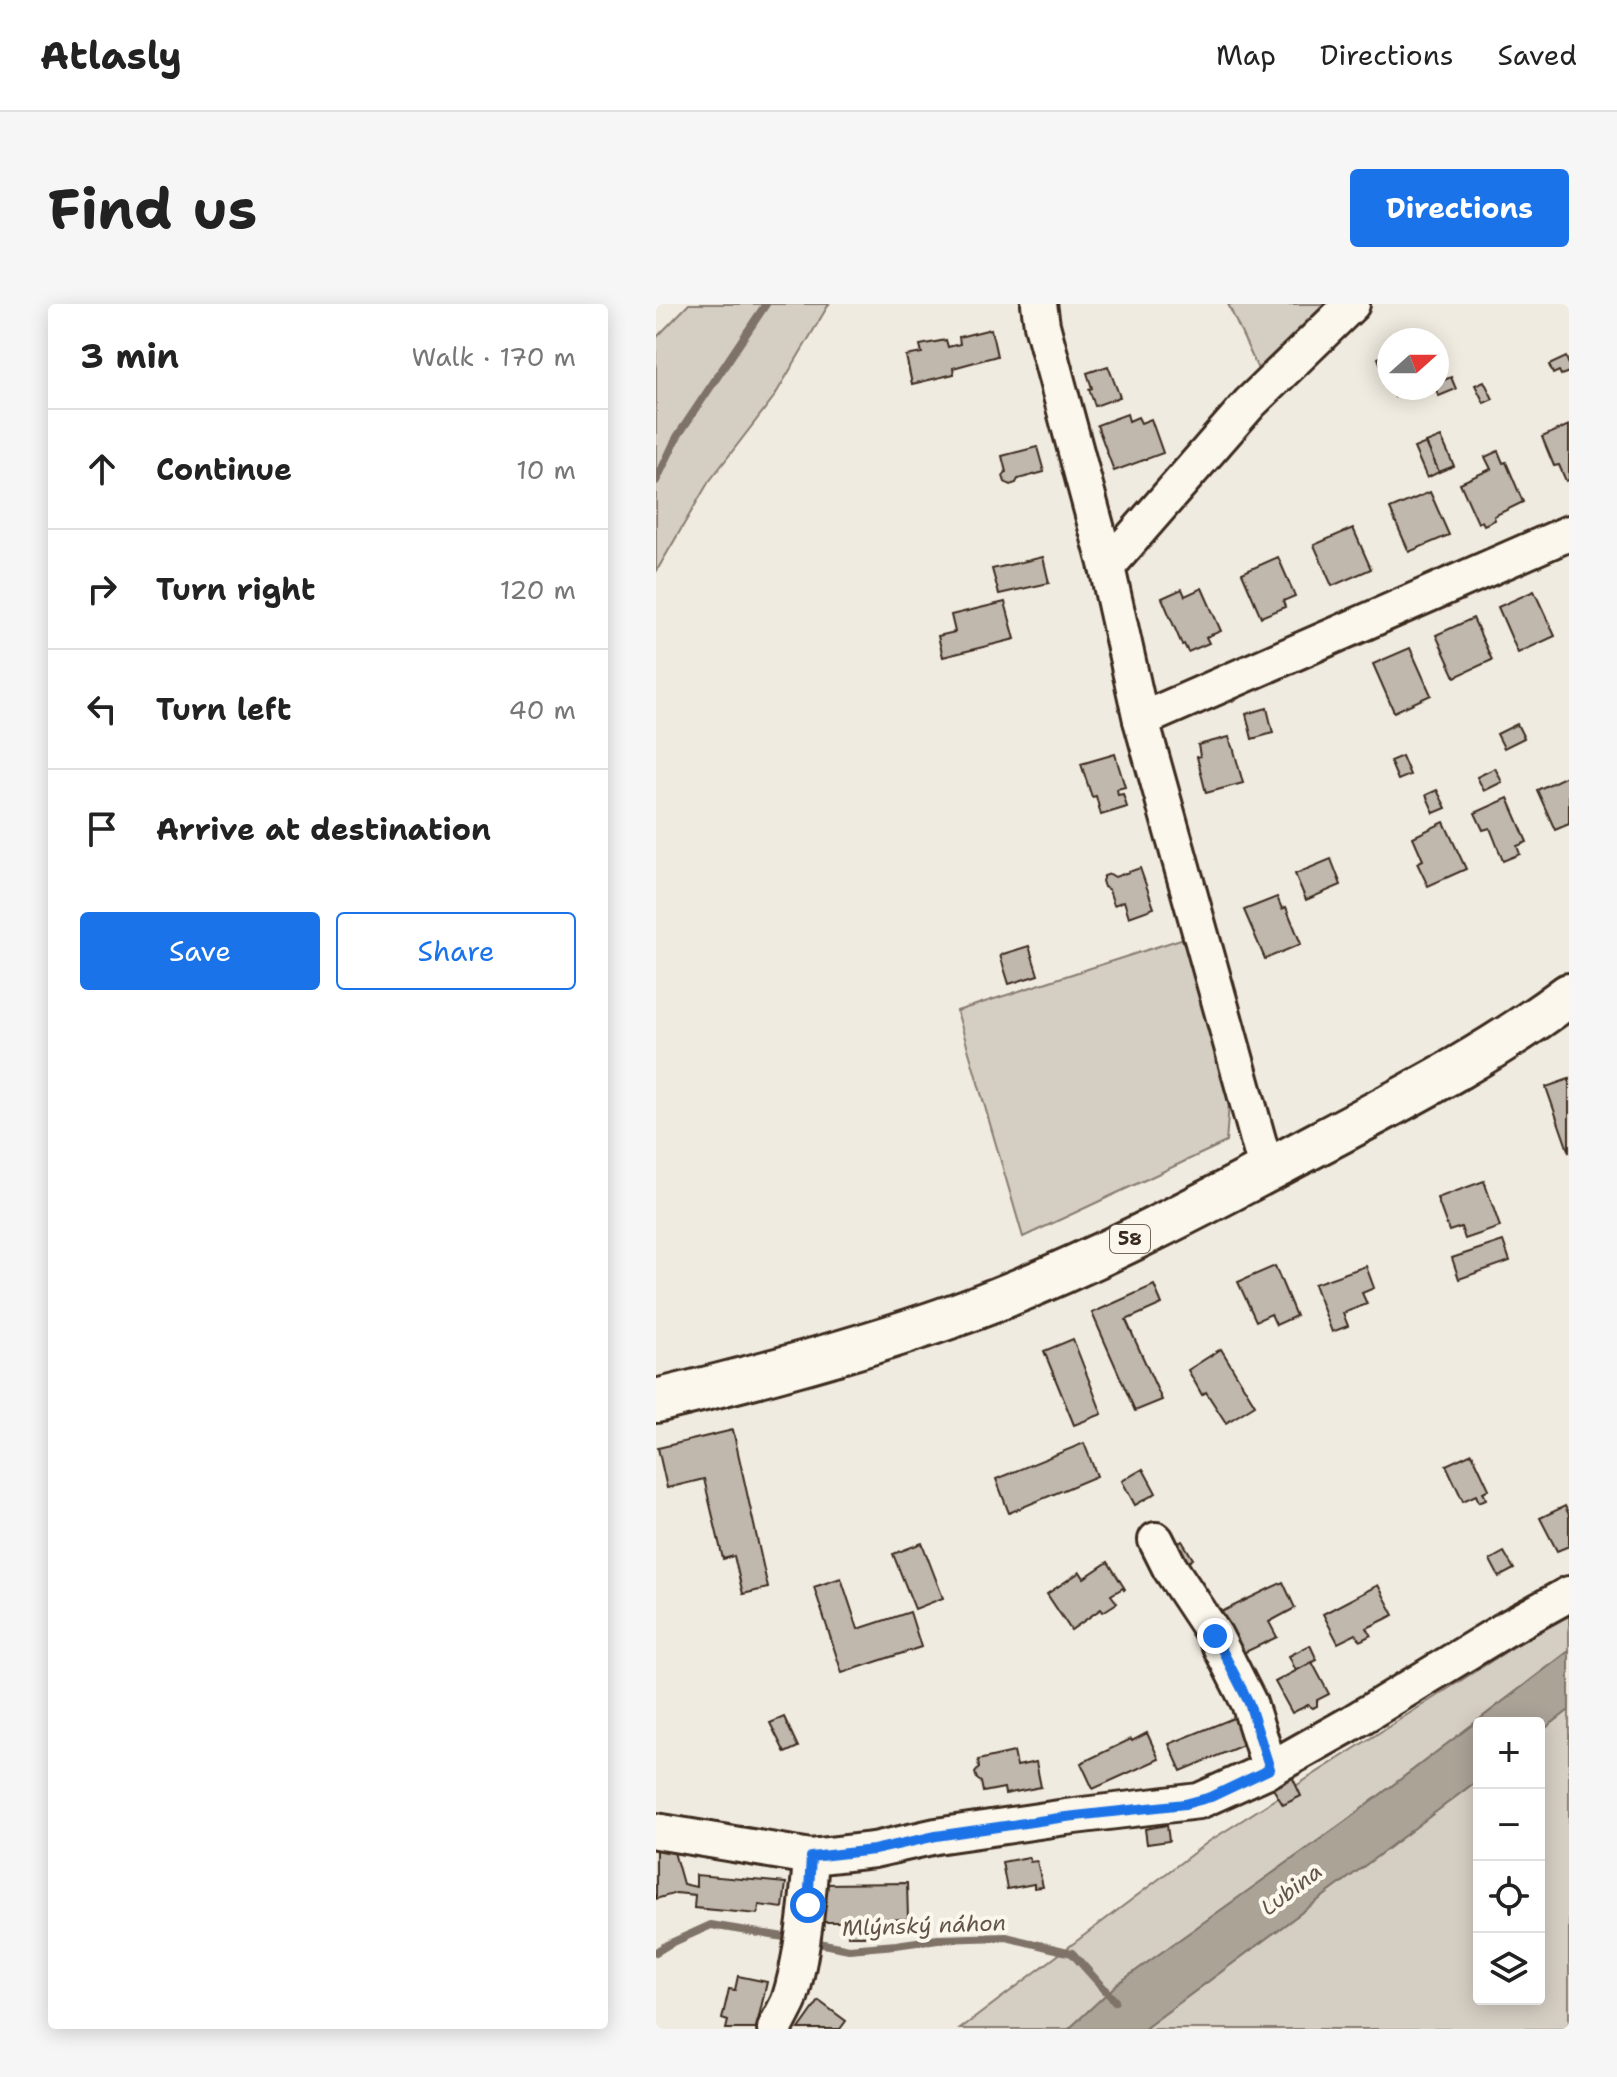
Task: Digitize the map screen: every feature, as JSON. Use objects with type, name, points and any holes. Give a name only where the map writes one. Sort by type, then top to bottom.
[{"type":"main road","name":"58","points":[[656,1401],[832,1354],[953,1316],[1068,1270],[1267,1172],[1463,1067],[1529,1026],[1569,995]]},
{"type":"street","points":[[1039,304],[1107,567],[1141,720],[1267,1172]]},
{"type":"street","points":[[1107,567],[1250,403],[1352,304]]},
{"type":"street","points":[[1141,720],[1569,533]]},
{"type":"street","points":[[1156,1540],[1170,1568],[1205,1618],[1249,1703],[1270,1769]]},
{"type":"street","points":[[656,1831],[811,1857],[874,1850],[936,1836],[1066,1817],[1185,1804],[1211,1797],[1270,1769],[1569,1594]]},
{"type":"street","points":[[775,2029],[788,2002],[802,1939],[811,1857]]},
{"type":"shaded area","points":[[689,304],[829,304],[774,397],[708,483],[656,572],[656,338]]},
{"type":"shaded area","points":[[1228,304],[1339,304],[1262,378]]},
{"type":"shaded area","points":[[1187,937],[1230,1090],[1226,1142],[1023,1237],[957,1011]]},
{"type":"shaded area","points":[[1569,1614],[1569,1651],[1482,1717],[1473,1717],[1473,1724],[1347,1820],[1116,1985],[1069,2029],[960,2029],[1208,1842]]},
{"type":"shaded area","points":[[1569,1710],[1569,2029],[1144,2029],[1473,1784],[1473,2005],[1545,2005],[1545,1728]]},
{"type":"water","points":[[1569,1651],[1569,1710],[1545,1728],[1545,1717],[1482,1717]]},
{"type":"water","name":"Lubina","points":[[1473,1724],[1473,1784],[1375,1858],[1144,2029],[1069,2029],[1116,1985],[1347,1820]]},
{"type":"building","points":[[991,329],[997,356],[953,368],[954,374],[912,384],[906,356],[922,353],[920,345],[946,340],[948,347],[960,344],[959,337]]},
{"type":"building","points":[[1566,357],[1569,372],[1553,374],[1549,365]]},
{"type":"building","points":[[1108,366],[1120,397],[1095,406],[1087,373]]},
{"type":"building","points":[[1449,378],[1456,389],[1449,392]]},
{"type":"building","points":[[1484,381],[1493,399],[1484,403],[1475,385]]},
{"type":"building","points":[[1127,414],[1129,421],[1138,417],[1141,423],[1151,419],[1163,453],[1114,471],[1097,425]]},
{"type":"building","points":[[1569,425],[1569,480],[1566,481],[1559,465],[1554,466],[1542,437]]},
{"type":"building","points":[[1441,437],[1454,466],[1439,472],[1426,443]]},
{"type":"building","points":[[1426,443],[1439,472],[1427,478],[1414,448]]},
{"type":"building","points":[[1037,447],[1044,472],[1018,479],[1010,485],[1005,482],[1002,456]]},
{"type":"building","points":[[1498,451],[1523,502],[1494,516],[1495,520],[1484,525],[1482,521],[1478,523],[1460,483],[1491,469],[1485,457]]},
{"type":"building","points":[[1430,492],[1449,535],[1409,552],[1390,509]]},
{"type":"building","points":[[1353,528],[1371,569],[1332,586],[1314,545]]},
{"type":"building","points":[[1043,557],[1049,583],[999,594],[992,569]]},
{"type":"building","points":[[1278,557],[1295,596],[1283,601],[1285,607],[1261,617],[1242,573]]},
{"type":"building","points":[[1202,588],[1221,631],[1206,637],[1209,643],[1188,652],[1162,598],[1182,589],[1185,596]]},
{"type":"building","points":[[1534,591],[1555,636],[1518,653],[1498,607]]},
{"type":"building","points":[[1005,602],[1015,639],[943,657],[938,636],[955,632],[951,615]]},
{"type":"building","points":[[1473,618],[1492,660],[1455,677],[1436,635]]},
{"type":"building","points":[[1410,648],[1431,695],[1394,712],[1373,664]]},
{"type":"building","points":[[1267,708],[1273,733],[1252,739],[1246,714]]},
{"type":"building","points":[[1517,724],[1524,738],[1504,748],[1497,734]]},
{"type":"building","points":[[1229,737],[1243,783],[1206,793],[1197,757],[1200,756],[1198,745]]},
{"type":"building","points":[[1115,754],[1125,787],[1117,789],[1118,795],[1123,794],[1127,807],[1101,815],[1081,764]]},
{"type":"building","points":[[1402,756],[1410,775],[1398,780],[1390,761]]},
{"type":"building","points":[[1495,768],[1502,782],[1484,791],[1477,777]]},
{"type":"building","points":[[1569,775],[1569,824],[1555,830],[1537,790]]},
{"type":"building","points":[[1437,790],[1446,808],[1434,813],[1426,795]]},
{"type":"building","points":[[1508,798],[1527,842],[1517,846],[1520,854],[1503,861],[1490,828],[1483,830],[1475,813]]},
{"type":"building","points":[[1444,822],[1466,869],[1428,886],[1417,863],[1423,860],[1413,837]]},
{"type":"building","points":[[1331,859],[1341,885],[1306,900],[1295,874]]},
{"type":"building","points":[[1140,868],[1154,908],[1129,917],[1124,901],[1114,905],[1102,881],[1104,876],[1110,874],[1115,877]]},
{"type":"building","points":[[1277,897],[1282,909],[1286,907],[1301,944],[1265,959],[1244,910]]},
{"type":"building","points":[[1029,946],[1038,975],[1009,984],[1000,955]]},
{"type":"building","points":[[1569,1079],[1569,1153],[1546,1087]]},
{"type":"building","points":[[1484,1181],[1500,1227],[1465,1239],[1461,1227],[1449,1231],[1437,1198]]},
{"type":"building","points":[[1503,1241],[1510,1261],[1459,1279],[1452,1258]]},
{"type":"building","points":[[1275,1266],[1296,1316],[1276,1325],[1271,1314],[1256,1321],[1238,1282]]},
{"type":"building","points":[[1366,1266],[1374,1288],[1362,1293],[1367,1304],[1343,1313],[1348,1326],[1332,1332],[1314,1284]]},
{"type":"building","points":[[1154,1285],[1162,1304],[1126,1320],[1162,1400],[1135,1411],[1092,1313]]},
{"type":"building","points":[[1073,1339],[1102,1414],[1074,1425],[1044,1351]]},
{"type":"building","points":[[1221,1349],[1255,1405],[1226,1423],[1206,1392],[1202,1395],[1188,1370]]},
{"type":"building","points":[[733,1430],[768,1588],[743,1594],[734,1556],[723,1559],[704,1479],[667,1488],[658,1448]]},
{"type":"building","points":[[1084,1443],[1097,1476],[1009,1513],[996,1479]]},
{"type":"building","points":[[1472,1453],[1489,1489],[1483,1492],[1486,1499],[1479,1502],[1476,1495],[1463,1501],[1446,1465]]},
{"type":"building","points":[[1143,1469],[1156,1493],[1135,1505],[1122,1481]]},
{"type":"building","points":[[1565,1506],[1569,1515],[1569,1546],[1557,1551],[1540,1518]]},
{"type":"building","points":[[1182,1541],[1193,1559],[1181,1567],[1169,1548]]},
{"type":"building","points":[[922,1543],[943,1598],[915,1609],[893,1554]]},
{"type":"building","points":[[1504,1552],[1514,1569],[1499,1577],[1490,1560]]},
{"type":"building","points":[[1108,1562],[1125,1589],[1111,1595],[1117,1603],[1103,1612],[1101,1609],[1071,1630],[1047,1594],[1080,1572],[1084,1578]]},
{"type":"building","points":[[841,1578],[858,1629],[910,1612],[921,1647],[842,1673],[814,1587]]},
{"type":"building","points":[[1283,1582],[1295,1608],[1269,1622],[1277,1637],[1235,1657],[1215,1615]]},
{"type":"building","points":[[1378,1585],[1394,1615],[1367,1628],[1371,1635],[1360,1641],[1356,1634],[1338,1643],[1323,1614]]},
{"type":"building","points":[[1310,1645],[1317,1660],[1296,1671],[1289,1656]]},
{"type":"building","points":[[1312,1662],[1329,1694],[1317,1700],[1317,1706],[1313,1708],[1308,1705],[1292,1713],[1275,1682]]},
{"type":"building","points":[[784,1717],[798,1747],[785,1753],[770,1723]]},
{"type":"building","points":[[1236,1717],[1248,1743],[1181,1771],[1169,1744]]},
{"type":"building","points":[[1147,1733],[1159,1759],[1093,1789],[1081,1763]]},
{"type":"building","points":[[1014,1752],[1017,1766],[1036,1762],[1041,1787],[1005,1794],[1004,1788],[983,1792],[975,1773],[979,1768],[978,1760]]},
{"type":"building","points":[[1290,1772],[1301,1796],[1283,1805],[1269,1782]]},
{"type":"building","points":[[1167,1825],[1169,1841],[1147,1844],[1145,1829]]},
{"type":"building","points":[[672,1845],[683,1884],[696,1887],[696,1875],[786,1883],[783,1908],[759,1905],[758,1914],[694,1908],[695,1895],[676,1893],[656,1899],[656,1849]]},
{"type":"building","points":[[1029,1857],[1030,1862],[1037,1861],[1043,1887],[1034,1888],[1034,1884],[1007,1889],[1002,1862]]},
{"type":"building","points":[[907,1883],[908,1919],[879,1920],[879,1936],[848,1936],[849,1922],[822,1922],[822,1884]]},
{"type":"building","points":[[738,1976],[767,1982],[756,2029],[726,2029],[728,2021],[722,2019],[729,1989],[735,1990]]},
{"type":"building","points":[[819,2001],[846,2021],[840,2029],[799,2029]]},
{"type":"waterway","points":[[656,481],[677,437],[766,304]]},
{"type":"waterway","name":"Mlýnský náhon","points":[[656,1952],[711,1925],[796,1939]]},
{"type":"waterway","name":"Mlýnský náhon","points":[[809,1941],[849,1949],[938,1939],[1006,1937],[1072,1953],[1115,2001]]},
{"type":"route","points":[[808,1905],[811,1857],[874,1850],[936,1836],[1066,1817],[1185,1804],[1211,1797],[1270,1769],[1249,1703],[1215,1636]]}]
